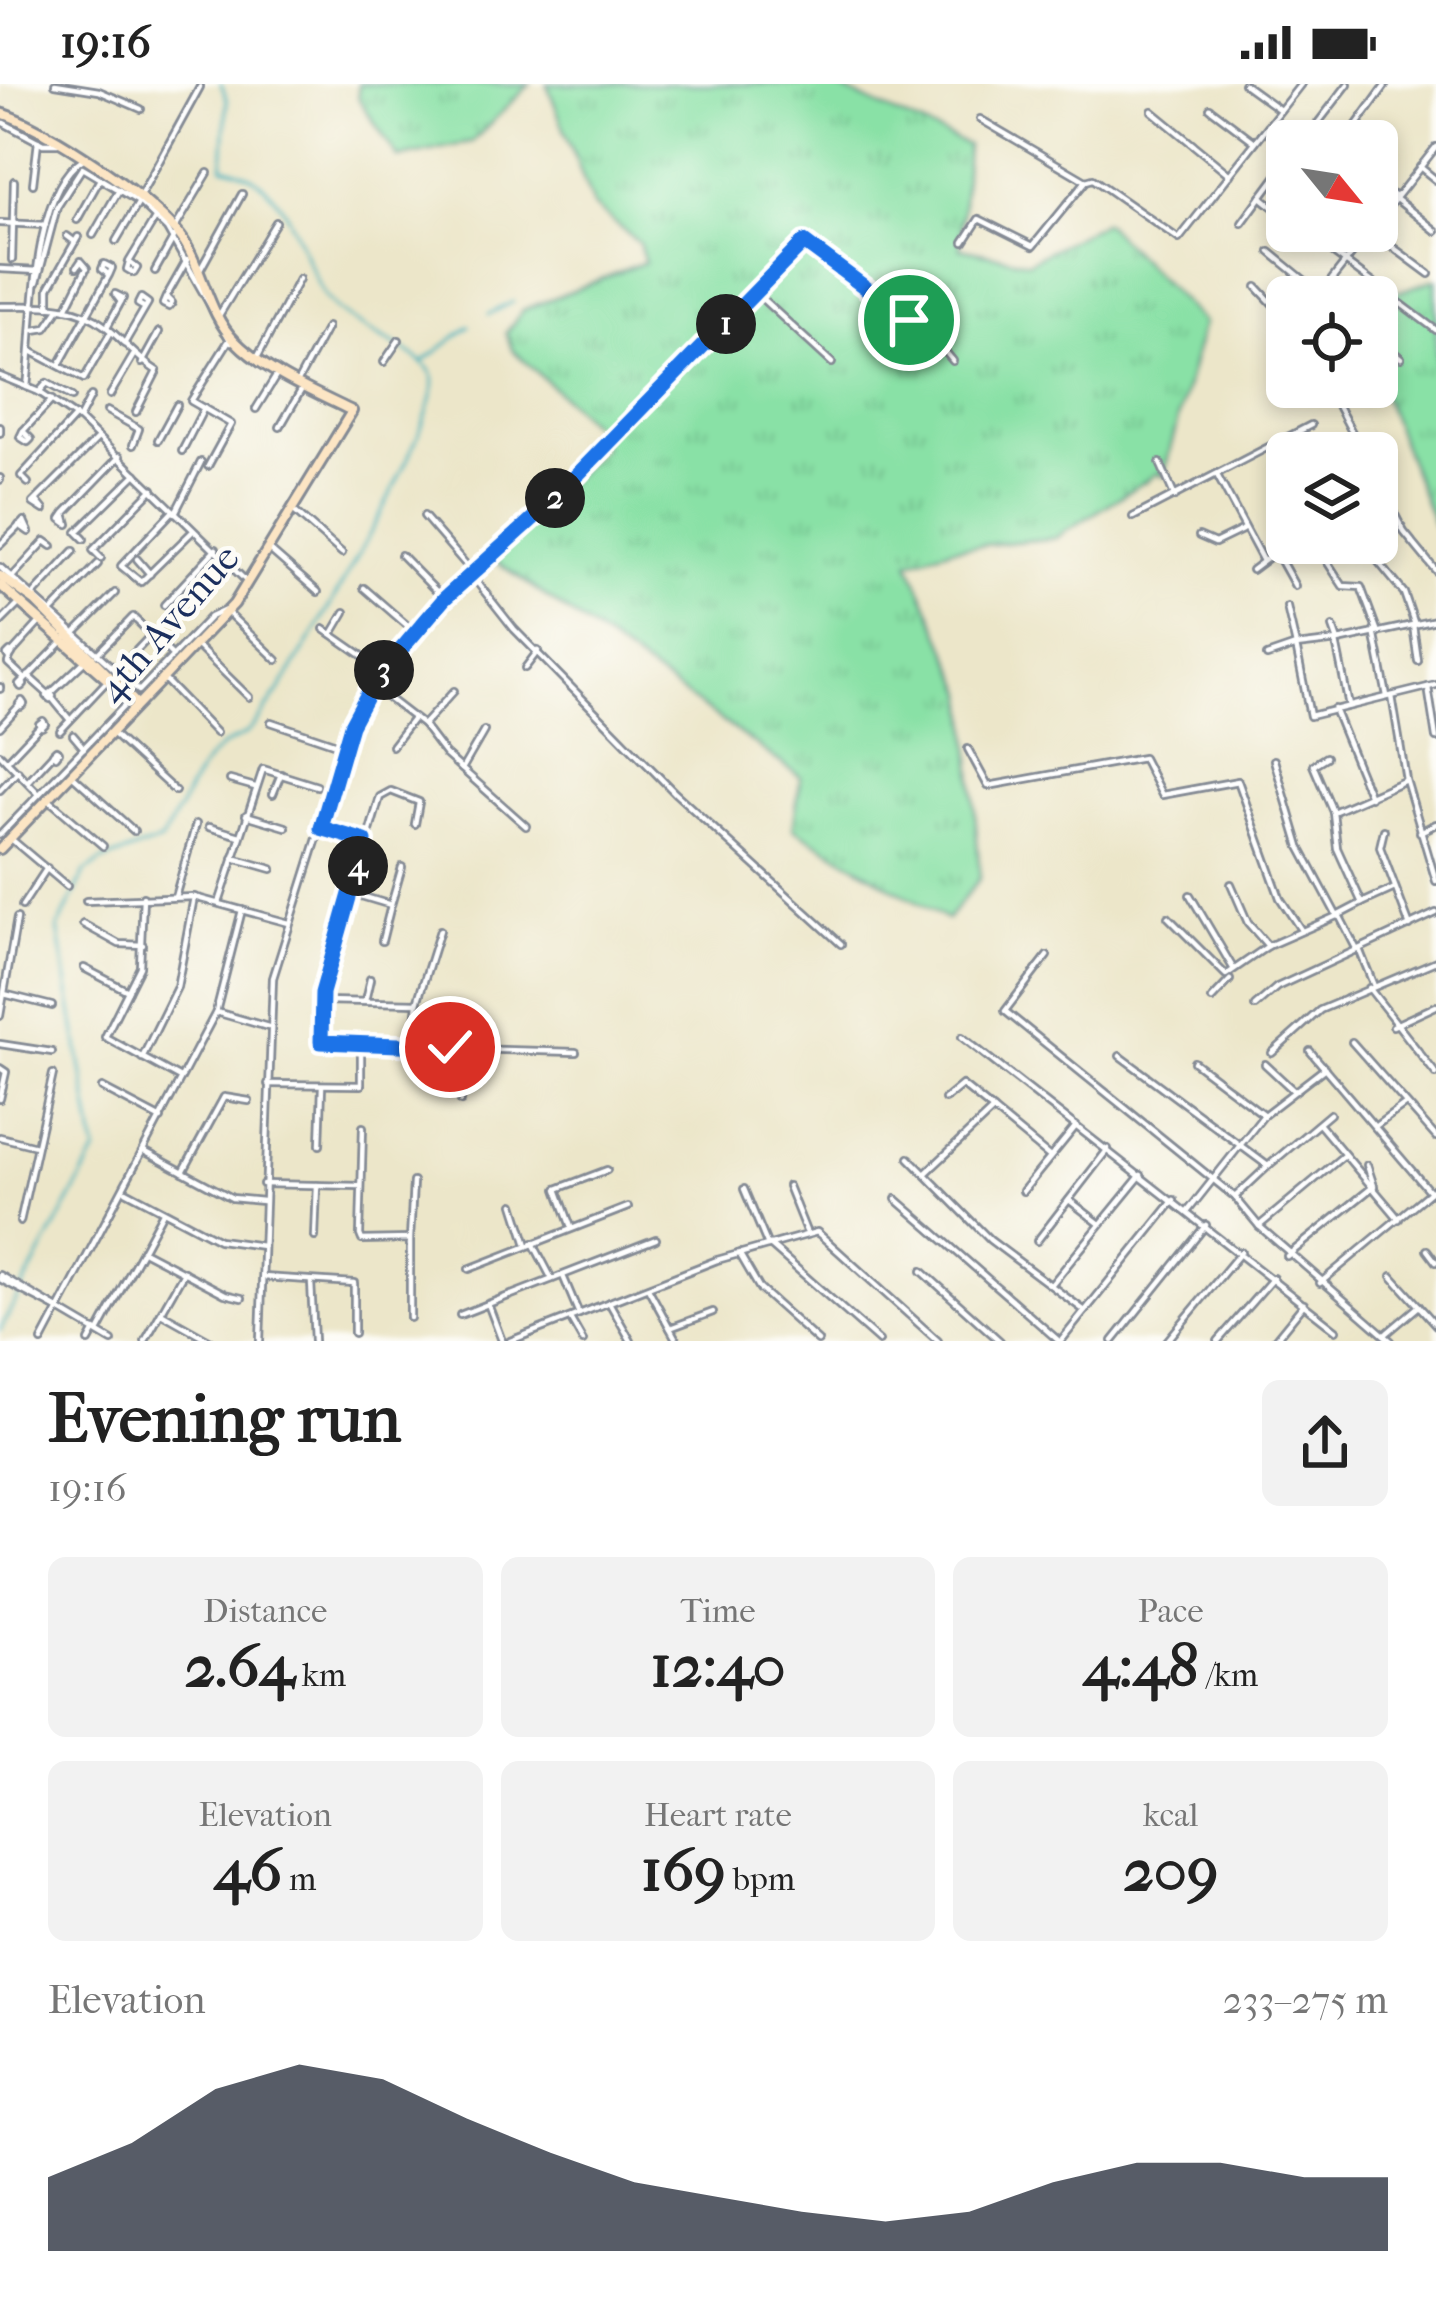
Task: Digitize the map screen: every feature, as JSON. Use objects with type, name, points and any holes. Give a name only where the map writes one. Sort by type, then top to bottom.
[{"type":"main road","points":[[0,117],[58,144],[140,199],[174,232],[200,270],[232,339],[301,384]]},
{"type":"main road","name":"4th Avenue","points":[[0,848],[5,836],[72,775],[249,584],[352,411],[301,384]]},
{"type":"main road","points":[[0,576],[86,660],[113,678]]},
{"type":"main road","points":[[0,576],[35,601],[137,704]]},
{"type":"main road","points":[[101,658],[113,678]]},
{"type":"street","points":[[56,84],[99,91],[141,109]]},
{"type":"street","points":[[1244,84],[1280,110]]},
{"type":"street","points":[[964,242],[979,219],[1033,246],[1086,181],[1093,179],[1179,238],[1301,84]]},
{"type":"street","points":[[1320,120],[1348,84]]},
{"type":"street","points":[[1376,84],[1386,85]]},
{"type":"street","points":[[1360,120],[1386,85]]},
{"type":"street","points":[[116,241],[200,87]]},
{"type":"street","points":[[1210,108],[1255,142]]},
{"type":"street","points":[[1152,111],[1229,175]]},
{"type":"street","points":[[0,117],[38,141],[58,144]]},
{"type":"street","points":[[980,119],[1086,181]]},
{"type":"street","points":[[33,184],[38,141]]},
{"type":"street","points":[[1398,195],[1436,147]]},
{"type":"street","points":[[27,387],[46,225],[62,185],[83,159]]},
{"type":"street","points":[[1420,167],[1436,179]]},
{"type":"street","points":[[38,283],[52,222],[76,171],[82,168],[140,199],[174,232],[229,340],[301,384]]},
{"type":"street","points":[[154,271],[208,173]]},
{"type":"street","points":[[77,220],[100,178]]},
{"type":"street","points":[[12,260],[14,181]]},
{"type":"street","points":[[93,235],[118,190]]},
{"type":"street","points":[[1242,223],[1266,191]]},
{"type":"street","points":[[200,270],[242,194]]},
{"type":"street","points":[[1261,197],[1266,201]]},
{"type":"street","points":[[1398,200],[1436,231]]},
{"type":"street","points":[[130,262],[156,217]]},
{"type":"street","points":[[218,317],[276,222]]},
{"type":"street","points":[[0,223],[46,225]]},
{"type":"street","points":[[49,307],[49,288],[75,242]]},
{"type":"street","points":[[260,1341],[273,978],[345,747],[371,685],[444,599],[804,242],[934,338],[953,361]]},
{"type":"street","points":[[1398,251],[1429,274]]},
{"type":"street","points":[[1270,252],[1298,276]]},
{"type":"street","points":[[1332,252],[1436,330]]},
{"type":"street","points":[[1336,276],[1353,252]]},
{"type":"street","points":[[166,297],[188,260]]},
{"type":"street","points":[[0,269],[38,271]]},
{"type":"street","points":[[34,330],[46,328],[85,272]]},
{"type":"street","points":[[59,365],[110,275]]},
{"type":"street","points":[[256,358],[299,279]]},
{"type":"street","points":[[1257,287],[1266,297]]},
{"type":"street","points":[[756,293],[832,363]]},
{"type":"street","points":[[31,351],[84,379],[121,302]]},
{"type":"street","points":[[0,306],[87,314],[109,330],[156,374],[136,412]]},
{"type":"street","points":[[124,344],[145,308]]},
{"type":"street","points":[[280,427],[327,327]]},
{"type":"street","points":[[142,363],[159,332]]},
{"type":"street","points":[[193,531],[141,582],[121,566],[174,512],[231,424],[191,401],[229,340]]},
{"type":"street","points":[[386,359],[399,340]]},
{"type":"street","points":[[110,395],[133,356]]},
{"type":"street","points":[[256,409],[278,373]]},
{"type":"street","points":[[0,376],[39,392],[78,417],[249,584]]},
{"type":"street","points":[[39,392],[47,382],[72,397]]},
{"type":"street","points":[[28,483],[21,476],[92,396]]},
{"type":"street","points":[[23,430],[52,400]]},
{"type":"street","points":[[158,440],[177,405]]},
{"type":"street","points":[[182,451],[205,408]]},
{"type":"street","points":[[107,411],[139,429],[133,445]]},
{"type":"street","points":[[1133,517],[1311,425]]},
{"type":"street","points":[[36,500],[99,437]]},
{"type":"street","points":[[65,514],[120,456]]},
{"type":"street","points":[[1160,463],[1175,497]]},
{"type":"street","points":[[81,528],[136,474]]},
{"type":"street","points":[[1217,475],[1263,561]]},
{"type":"street","points":[[97,546],[153,489]]},
{"type":"street","points":[[294,511],[342,553]]},
{"type":"street","points":[[424,516],[538,651],[740,856],[842,944]]},
{"type":"street","points":[[1398,521],[1436,571]]},
{"type":"street","points":[[0,545],[20,525]]},
{"type":"street","points":[[1199,536],[1215,543],[1244,529]]},
{"type":"street","points":[[14,575],[45,541],[52,546]]},
{"type":"street","points":[[164,605],[216,549]]},
{"type":"street","points":[[270,550],[319,592]]},
{"type":"street","points":[[35,592],[74,551]]},
{"type":"street","points":[[401,555],[444,599]]},
{"type":"street","points":[[136,559],[150,574]]},
{"type":"street","points":[[1252,570],[1266,559]]},
{"type":"street","points":[[53,610],[98,564]]},
{"type":"street","points":[[1283,564],[1295,586]]},
{"type":"street","points":[[1329,564],[1343,586],[1361,587],[1376,630],[1406,780],[1436,881]]},
{"type":"street","points":[[1381,564],[1405,593],[1418,661]]},
{"type":"street","points":[[0,576],[14,575],[35,592],[101,658],[133,616],[173,661],[210,617],[230,609],[277,660]]},
{"type":"street","points":[[364,588],[418,634]]},
{"type":"street","points":[[76,632],[115,592]]},
{"type":"street","points":[[0,623],[21,601]]},
{"type":"street","points":[[1287,608],[1310,716],[1436,685]]},
{"type":"street","points":[[332,634],[345,612]]},
{"type":"street","points":[[43,620],[8,663],[50,695],[70,720]]},
{"type":"street","points":[[1267,656],[1296,646],[1436,620]]},
{"type":"street","points":[[1333,627],[1349,706]]},
{"type":"street","points":[[324,628],[384,670]]},
{"type":"street","points":[[60,731],[152,634]]},
{"type":"street","points":[[25,679],[65,639]]},
{"type":"street","points":[[195,644],[249,697]]},
{"type":"street","points":[[525,668],[538,651]]},
{"type":"street","points":[[50,695],[86,660]]},
{"type":"street","points":[[113,678],[139,691],[159,679],[216,734]]},
{"type":"street","points":[[44,797],[127,703],[113,678]]},
{"type":"street","points":[[371,685],[423,724],[462,770],[526,826]]},
{"type":"street","points":[[1428,687],[1436,738]]},
{"type":"street","points":[[423,724],[454,691]]},
{"type":"street","points":[[0,727],[19,706]]},
{"type":"street","points":[[1334,709],[1370,797]]},
{"type":"street","points":[[392,746],[412,720]]},
{"type":"street","points":[[271,722],[345,747]]},
{"type":"street","points":[[8,761],[40,726]]},
{"type":"street","points":[[462,770],[484,731]]},
{"type":"street","points":[[99,733],[111,733],[175,791]]},
{"type":"street","points":[[73,735],[84,748]]},
{"type":"street","points":[[968,748],[988,786],[1138,758],[1151,765],[1162,795],[1238,781],[1272,878],[1301,931]]},
{"type":"street","points":[[0,754],[103,846]]},
{"type":"street","points":[[28,781],[53,754]]},
{"type":"street","points":[[1326,757],[1313,765],[1333,812],[1337,848],[1362,903]]},
{"type":"street","points":[[1274,760],[1307,865],[1358,950],[1371,987],[1393,1026],[1436,1074]]},
{"type":"street","points":[[219,903],[262,769],[317,786]]},
{"type":"street","points":[[0,790],[18,771]]},
{"type":"street","points":[[273,794],[281,774]]},
{"type":"street","points":[[72,775],[134,831]]},
{"type":"street","points":[[230,780],[255,787]]},
{"type":"street","points":[[1333,812],[1406,780]]},
{"type":"street","points":[[416,824],[421,804],[391,790],[380,797],[324,1001],[322,1042],[576,1052]]},
{"type":"street","points":[[246,815],[286,827]]},
{"type":"street","points":[[175,897],[196,824]]},
{"type":"street","points":[[1420,832],[1436,824]]},
{"type":"street","points":[[209,827],[240,836]]},
{"type":"street","points":[[321,828],[365,841]]},
{"type":"street","points":[[1384,830],[1380,848],[1410,926]]},
{"type":"street","points":[[5,836],[67,886]]},
{"type":"street","points":[[233,858],[272,869]]},
{"type":"street","points":[[382,940],[402,867]]},
{"type":"street","points":[[22,906],[47,868]]},
{"type":"street","points":[[1231,884],[1248,923],[1268,946]]},
{"type":"street","points":[[1212,999],[1230,980],[1233,968],[1268,946],[1395,888]]},
{"type":"street","points":[[351,893],[392,904]]},
{"type":"street","points":[[1190,895],[1233,968]]},
{"type":"street","points":[[86,902],[194,897],[289,923]]},
{"type":"street","points":[[142,1058],[177,986],[194,897]]},
{"type":"street","points":[[143,898],[140,967],[105,1036],[182,1079]]},
{"type":"street","points":[[42,1341],[216,1012],[242,910]]},
{"type":"street","points":[[1255,1006],[1277,987],[1436,913]]},
{"type":"street","points":[[1168,916],[1230,980]]},
{"type":"street","points":[[0,1016],[17,919]]},
{"type":"street","points":[[83,924],[119,944],[143,945]]},
{"type":"street","points":[[413,1046],[417,1004],[440,929]]},
{"type":"street","points":[[1047,956],[1005,1011],[1213,1178],[1287,1256],[1387,1338],[1419,1306]]},
{"type":"street","points":[[1272,1052],[1320,1010],[1436,961]]},
{"type":"street","points":[[84,968],[128,991]]},
{"type":"street","points":[[365,1001],[370,979]]},
{"type":"street","points":[[4,994],[52,1006]]},
{"type":"street","points":[[324,1001],[417,1004]]},
{"type":"street","points":[[1393,1026],[1436,1006]]},
{"type":"street","points":[[216,1012],[268,1027]]},
{"type":"street","points":[[962,1037],[1336,1330]]},
{"type":"street","points":[[1352,1042],[1436,1137]]},
{"type":"street","points":[[0,1043],[52,1052]]},
{"type":"street","points":[[268,1084],[361,1085],[361,1044]]},
{"type":"street","points":[[461,1100],[465,1049]]},
{"type":"street","points":[[1310,1051],[1433,1190],[1320,1283]]},
{"type":"street","points":[[1120,1056],[1268,1166]]},
{"type":"street","points":[[1427,1063],[1436,1057]]},
{"type":"street","points":[[1194,1062],[1264,1115]]},
{"type":"street","points":[[1265,1064],[1294,1091]]},
{"type":"street","points":[[0,1068],[6,1072],[0,1099]]},
{"type":"street","points":[[1188,1210],[1264,1115],[1325,1068]]},
{"type":"street","points":[[20,1222],[52,1074]]},
{"type":"street","points":[[945,1100],[962,1084],[1050,1157]]},
{"type":"street","points":[[320,1145],[322,1086]]},
{"type":"street","points":[[103,1088],[161,1119]]},
{"type":"street","points":[[183,1172],[224,1097],[249,1101]]},
{"type":"street","points":[[1375,1127],[1406,1104]]},
{"type":"street","points":[[926,1173],[993,1110]]},
{"type":"street","points":[[1235,1197],[1330,1114]]},
{"type":"street","points":[[1320,1124],[1399,1220]]},
{"type":"street","points":[[1022,1191],[1077,1125]]},
{"type":"street","points":[[363,1127],[362,1240],[410,1239]]},
{"type":"street","points":[[0,1138],[36,1146]]},
{"type":"street","points":[[1037,1241],[1108,1150]]},
{"type":"street","points":[[145,1151],[232,1198],[262,1201]]},
{"type":"street","points":[[1259,1226],[1343,1156]]},
{"type":"street","points":[[909,1158],[990,1240],[1084,1311]]},
{"type":"street","points":[[1367,1166],[1372,1189]]},
{"type":"street","points":[[572,1227],[556,1189],[607,1170]]},
{"type":"street","points":[[1052,1285],[1141,1175]]},
{"type":"street","points":[[410,1318],[413,1182]]},
{"type":"street","points":[[263,1184],[360,1186]]},
{"type":"street","points":[[315,1237],[317,1185]]},
{"type":"street","points":[[788,1186],[807,1233]]},
{"type":"street","points":[[1287,1256],[1372,1189]]},
{"type":"street","points":[[124,1190],[219,1240],[263,1246]]},
{"type":"street","points":[[744,1190],[769,1245],[879,1341]]},
{"type":"street","points":[[896,1198],[1060,1341],[1174,1200]]},
{"type":"street","points":[[1069,1200],[1100,1224]]},
{"type":"street","points":[[514,1204],[530,1244],[552,1279]]},
{"type":"street","points":[[469,1268],[628,1207]]},
{"type":"street","points":[[89,1341],[164,1211]]},
{"type":"street","points":[[1113,1341],[1206,1225]]},
{"type":"street","points":[[488,1304],[506,1341],[739,1253],[821,1232],[938,1341]]},
{"type":"street","points":[[460,1315],[656,1239]]},
{"type":"street","points":[[1426,1250],[1436,1262]]},
{"type":"street","points":[[143,1251],[242,1298]]},
{"type":"street","points":[[1167,1341],[1241,1252]]},
{"type":"street","points":[[739,1253],[760,1289],[818,1341]]},
{"type":"street","points":[[922,1271],[1000,1341]]},
{"type":"street","points":[[145,1341],[184,1272]]},
{"type":"street","points":[[562,1276],[579,1314]]},
{"type":"street","points":[[1392,1276],[1436,1325]]},
{"type":"street","points":[[263,1277],[354,1283],[354,1333]]},
{"type":"street","points":[[1219,1341],[1274,1278]]},
{"type":"street","points":[[3,1279],[112,1341]]},
{"type":"street","points":[[311,1282],[314,1341]]},
{"type":"street","points":[[648,1288],[677,1341]]},
{"type":"street","points":[[609,1303],[631,1341]]},
{"type":"street","points":[[1274,1341],[1304,1304]]},
{"type":"street","points":[[670,1328],[712,1312]]},
{"type":"street","points":[[161,1313],[211,1341]]},
{"type":"street","points":[[570,1318],[583,1341]]},
{"type":"street","points":[[533,1333],[537,1341]]},
{"type":"green space","points":[[358,84],[530,84],[472,142],[398,158],[359,99]]},
{"type":"green space","points":[[547,84],[829,84],[967,145],[960,248],[1028,262],[1104,222],[1203,323],[1163,477],[1158,473],[1055,538],[952,548],[909,562],[966,692],[980,878],[947,920],[793,828],[801,777],[493,559],[603,447],[593,425],[512,349],[506,333],[523,310],[645,262],[639,243],[593,205]]},
{"type":"green space","points":[[1436,279],[1436,530],[1388,408],[1398,408],[1398,292]]},
{"type":"waterway","points":[[0,1330],[96,1152],[58,928],[85,872],[102,861],[160,841],[209,759],[246,733],[264,712],[370,533],[431,399],[433,377],[427,367],[335,308],[277,200],[246,174],[223,166],[227,100],[221,84]]},
{"type":"waterway","points":[[489,314],[513,302]]},
{"type":"waterway","points":[[424,361],[470,326]]},
{"type":"route","points":[[450,1047],[321,1042],[322,993],[365,841],[321,828],[364,694],[444,599],[548,505],[804,242],[909,320]]}]
